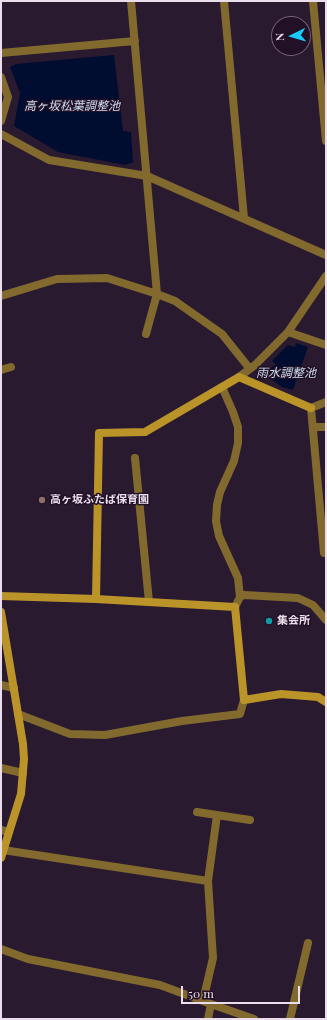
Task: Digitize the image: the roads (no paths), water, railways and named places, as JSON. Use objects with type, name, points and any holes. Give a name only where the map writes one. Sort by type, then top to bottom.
[{"type":"street","points":[[131,1],[157,294],[146,334]]},
{"type":"street","points":[[224,1],[244,218]]},
{"type":"street","points":[[313,1],[326,141]]},
{"type":"street","points":[[1,53],[135,41]]},
{"type":"street","points":[[1,77],[8,96],[1,121]]},
{"type":"street","points":[[1,134],[49,160],[147,176],[326,255]]},
{"type":"street","points":[[96,599],[99,433],[145,432],[239,377],[250,369],[288,332],[326,276]]},
{"type":"street","points":[[1,296],[57,279],[108,278],[175,301],[222,334],[250,369]]},
{"type":"street","points":[[288,332],[326,345]]},
{"type":"street","points":[[1,370],[11,366]]},
{"type":"street","points":[[239,377],[311,408],[326,402]]},
{"type":"street","points":[[18,714],[70,734],[105,735],[182,720],[240,714],[244,700],[234,607],[240,597],[238,578],[219,536],[216,521],[220,492],[234,461],[238,443],[238,427],[222,387]]},
{"type":"street","points":[[311,408],[324,553]]},
{"type":"street","points":[[313,427],[326,427]]},
{"type":"street","points":[[135,458],[149,602]]},
{"type":"street","points":[[240,597],[244,595],[298,598],[313,605],[326,620]]},
{"type":"street","points":[[1,596],[96,599],[234,607]]},
{"type":"street","points":[[1,612],[23,744],[21,794],[5,831],[2,854],[208,881]]},
{"type":"street","points":[[1,685],[14,688]]},
{"type":"street","points":[[244,700],[281,694],[318,697],[326,702]]},
{"type":"street","points":[[1,768],[23,773]]},
{"type":"street","points":[[197,812],[250,820]]},
{"type":"street","points":[[208,1019],[207,1003],[213,958],[208,881],[217,815]]},
{"type":"street","points":[[290,1019],[308,943]]},
{"type":"street","points":[[1,949],[28,959],[160,985],[254,1019]]},
{"type":"water","name":"高ヶ坂松葉調整池","points":[[114,55],[123,131],[131,132],[133,162],[125,165],[58,152],[14,126],[20,93],[10,67],[16,64]]},
{"type":"water","name":"雨水調整池","points":[[296,343],[308,347],[293,390],[282,387],[264,374],[276,364],[272,361],[288,345],[295,347]]},
{"type":"place","name":"高ヶ坂ふたば保育園","points":[[42,500]]},
{"type":"place","name":"集会所","points":[[269,621]]}]
